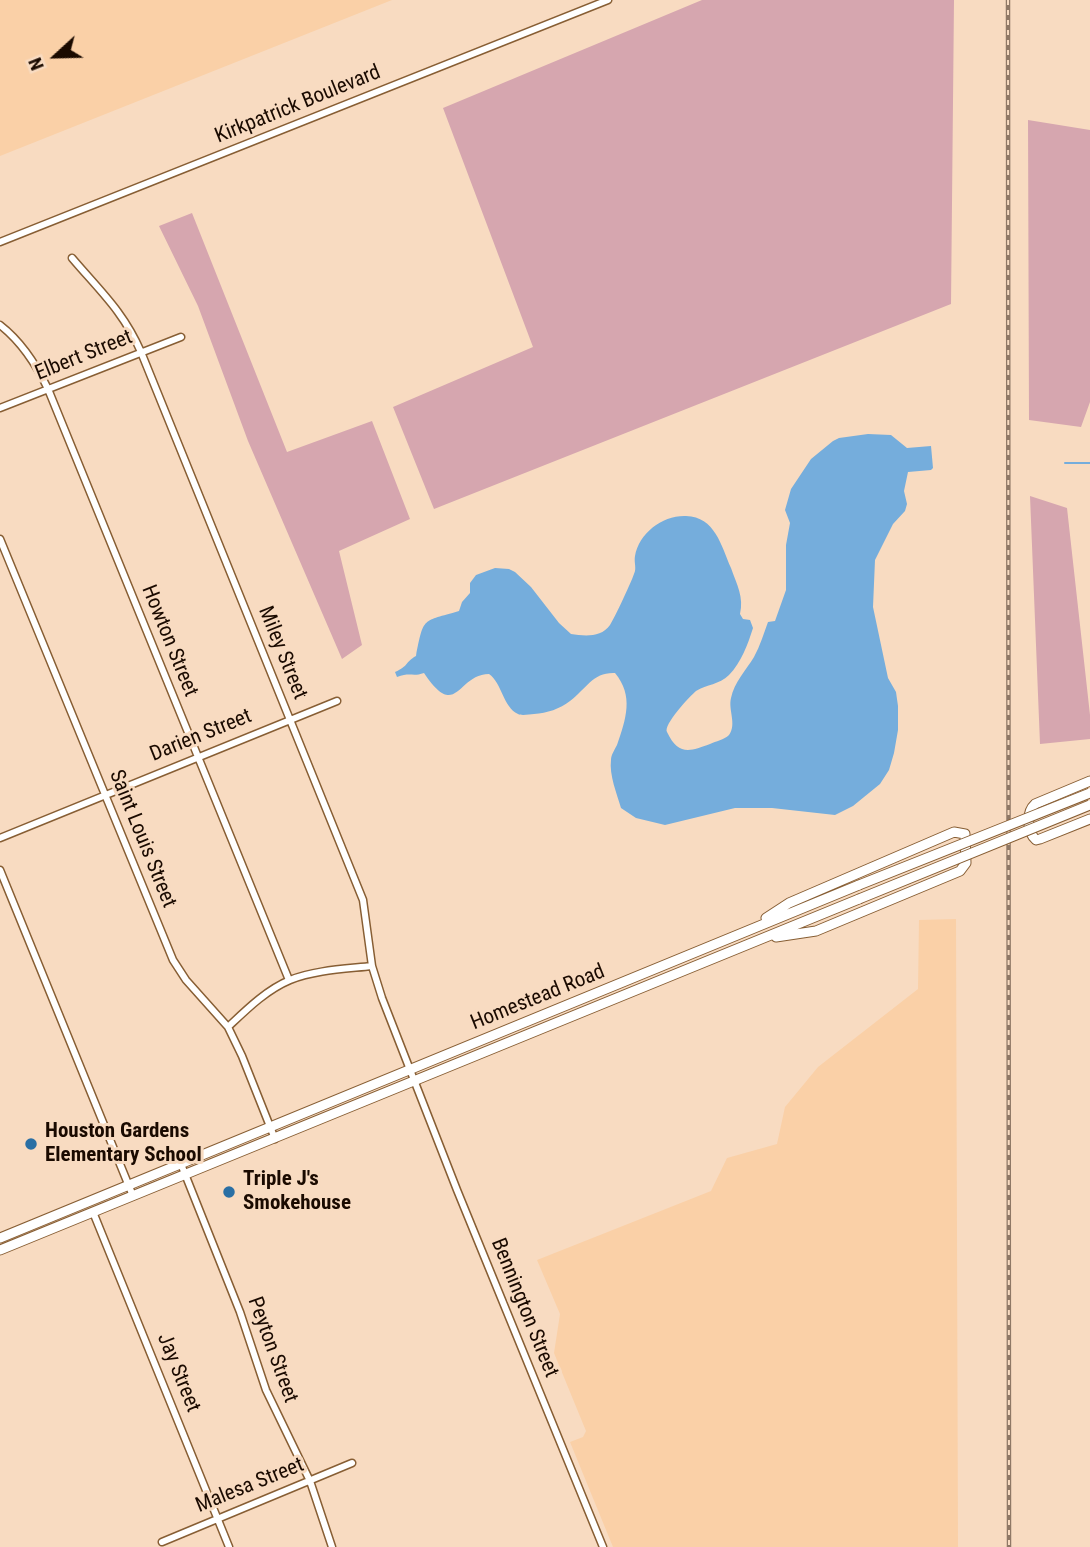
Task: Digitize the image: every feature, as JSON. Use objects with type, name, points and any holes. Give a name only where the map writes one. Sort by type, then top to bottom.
[{"type":"main road","points":[[1090,781],[1035,804],[1029,814],[1030,834],[1036,840],[1090,819]]},
{"type":"main road","name":"Homestead Road","points":[[0,1238],[756,926],[1090,793]]},
{"type":"main road","name":"Homestead Road","points":[[0,1250],[1090,805]]},
{"type":"main road","points":[[756,926],[789,903],[860,871],[954,832],[965,834],[966,863],[960,872],[808,934],[768,937]]},
{"type":"street","name":"Kirkpatrick Boulevard","points":[[0,242],[608,0]]},
{"type":"street","name":"Miley Street","points":[[72,258],[121,313],[141,352],[363,900],[372,966],[414,1082]]},
{"type":"street","name":"Howton Street","points":[[0,325],[25,349],[48,389],[289,980]]},
{"type":"street","name":"Elbert Street","points":[[0,408],[181,337]]},
{"type":"street","name":"Saint Louis Street","points":[[0,539],[173,960],[186,981],[228,1027],[275,1139]]},
{"type":"street","name":"Darien Street","points":[[0,838],[337,701]]},
{"type":"street","points":[[0,870],[133,1196]]},
{"type":"street","points":[[228,1027],[257,1000],[289,980],[323,972],[372,966]]},
{"type":"street","name":"Bennington Street","points":[[414,1082],[603,1547]]},
{"type":"street","name":"Peyton Street","points":[[181,1164],[240,1312],[266,1390],[310,1481],[332,1547]]},
{"type":"street","name":"Jay Street","points":[[93,1212],[229,1547]]},
{"type":"street","name":"Malesa Street","points":[[162,1542],[352,1463]]},
{"type":"shaded area","points":[[0,0],[392,0],[0,156]]},
{"type":"shaded area","points":[[702,0],[954,0],[951,304],[434,509],[393,407],[533,347],[443,108]]},
{"type":"shaded area","points":[[1028,120],[1090,130],[1090,402],[1081,427],[1029,420]]},
{"type":"shaded area","points":[[192,213],[287,452],[372,421],[410,519],[339,551],[362,645],[342,659],[248,441],[198,306],[159,226]]},
{"type":"shaded area","points":[[1030,496],[1067,508],[1090,715],[1090,739],[1040,744]]},
{"type":"shaded area","points":[[956,919],[958,1547],[613,1547],[570,1442],[583,1437],[586,1431],[554,1353],[560,1314],[537,1260],[711,1191],[727,1158],[777,1144],[785,1107],[818,1067],[918,989],[919,920]]},
{"type":"water","points":[[868,434],[891,435],[907,448],[931,446],[933,468],[908,472],[904,491],[907,504],[905,511],[893,524],[875,560],[873,607],[888,678],[896,692],[898,730],[889,770],[880,784],[853,806],[835,815],[772,808],[735,808],[665,825],[636,818],[621,808],[611,772],[611,758],[623,726],[626,708],[625,690],[615,673],[596,678],[558,708],[524,715],[513,711],[489,674],[478,676],[451,695],[444,694],[435,687],[424,673],[397,677],[395,672],[416,656],[423,627],[431,620],[459,611],[462,602],[470,593],[470,583],[476,575],[495,568],[515,572],[571,634],[602,632],[610,625],[627,590],[635,571],[635,558],[641,540],[661,522],[677,516],[686,516],[704,521],[716,534],[739,591],[740,614],[743,619],[750,620],[753,628],[744,653],[729,675],[696,691],[673,717],[667,732],[675,745],[685,750],[696,749],[725,738],[732,726],[730,703],[735,687],[756,653],[768,622],[775,621],[786,590],[786,545],[790,523],[785,510],[791,489],[811,459],[833,441]]},
{"type":"waterway","points":[[1065,463],[1090,463]]},
{"type":"railway","points":[[1008,0],[1009,1547]]},
{"type":"place","name":"Houston Gardens Elementary School","points":[[31,1144]]},
{"type":"place","name":"Triple J's Smokehouse","points":[[229,1192]]}]
